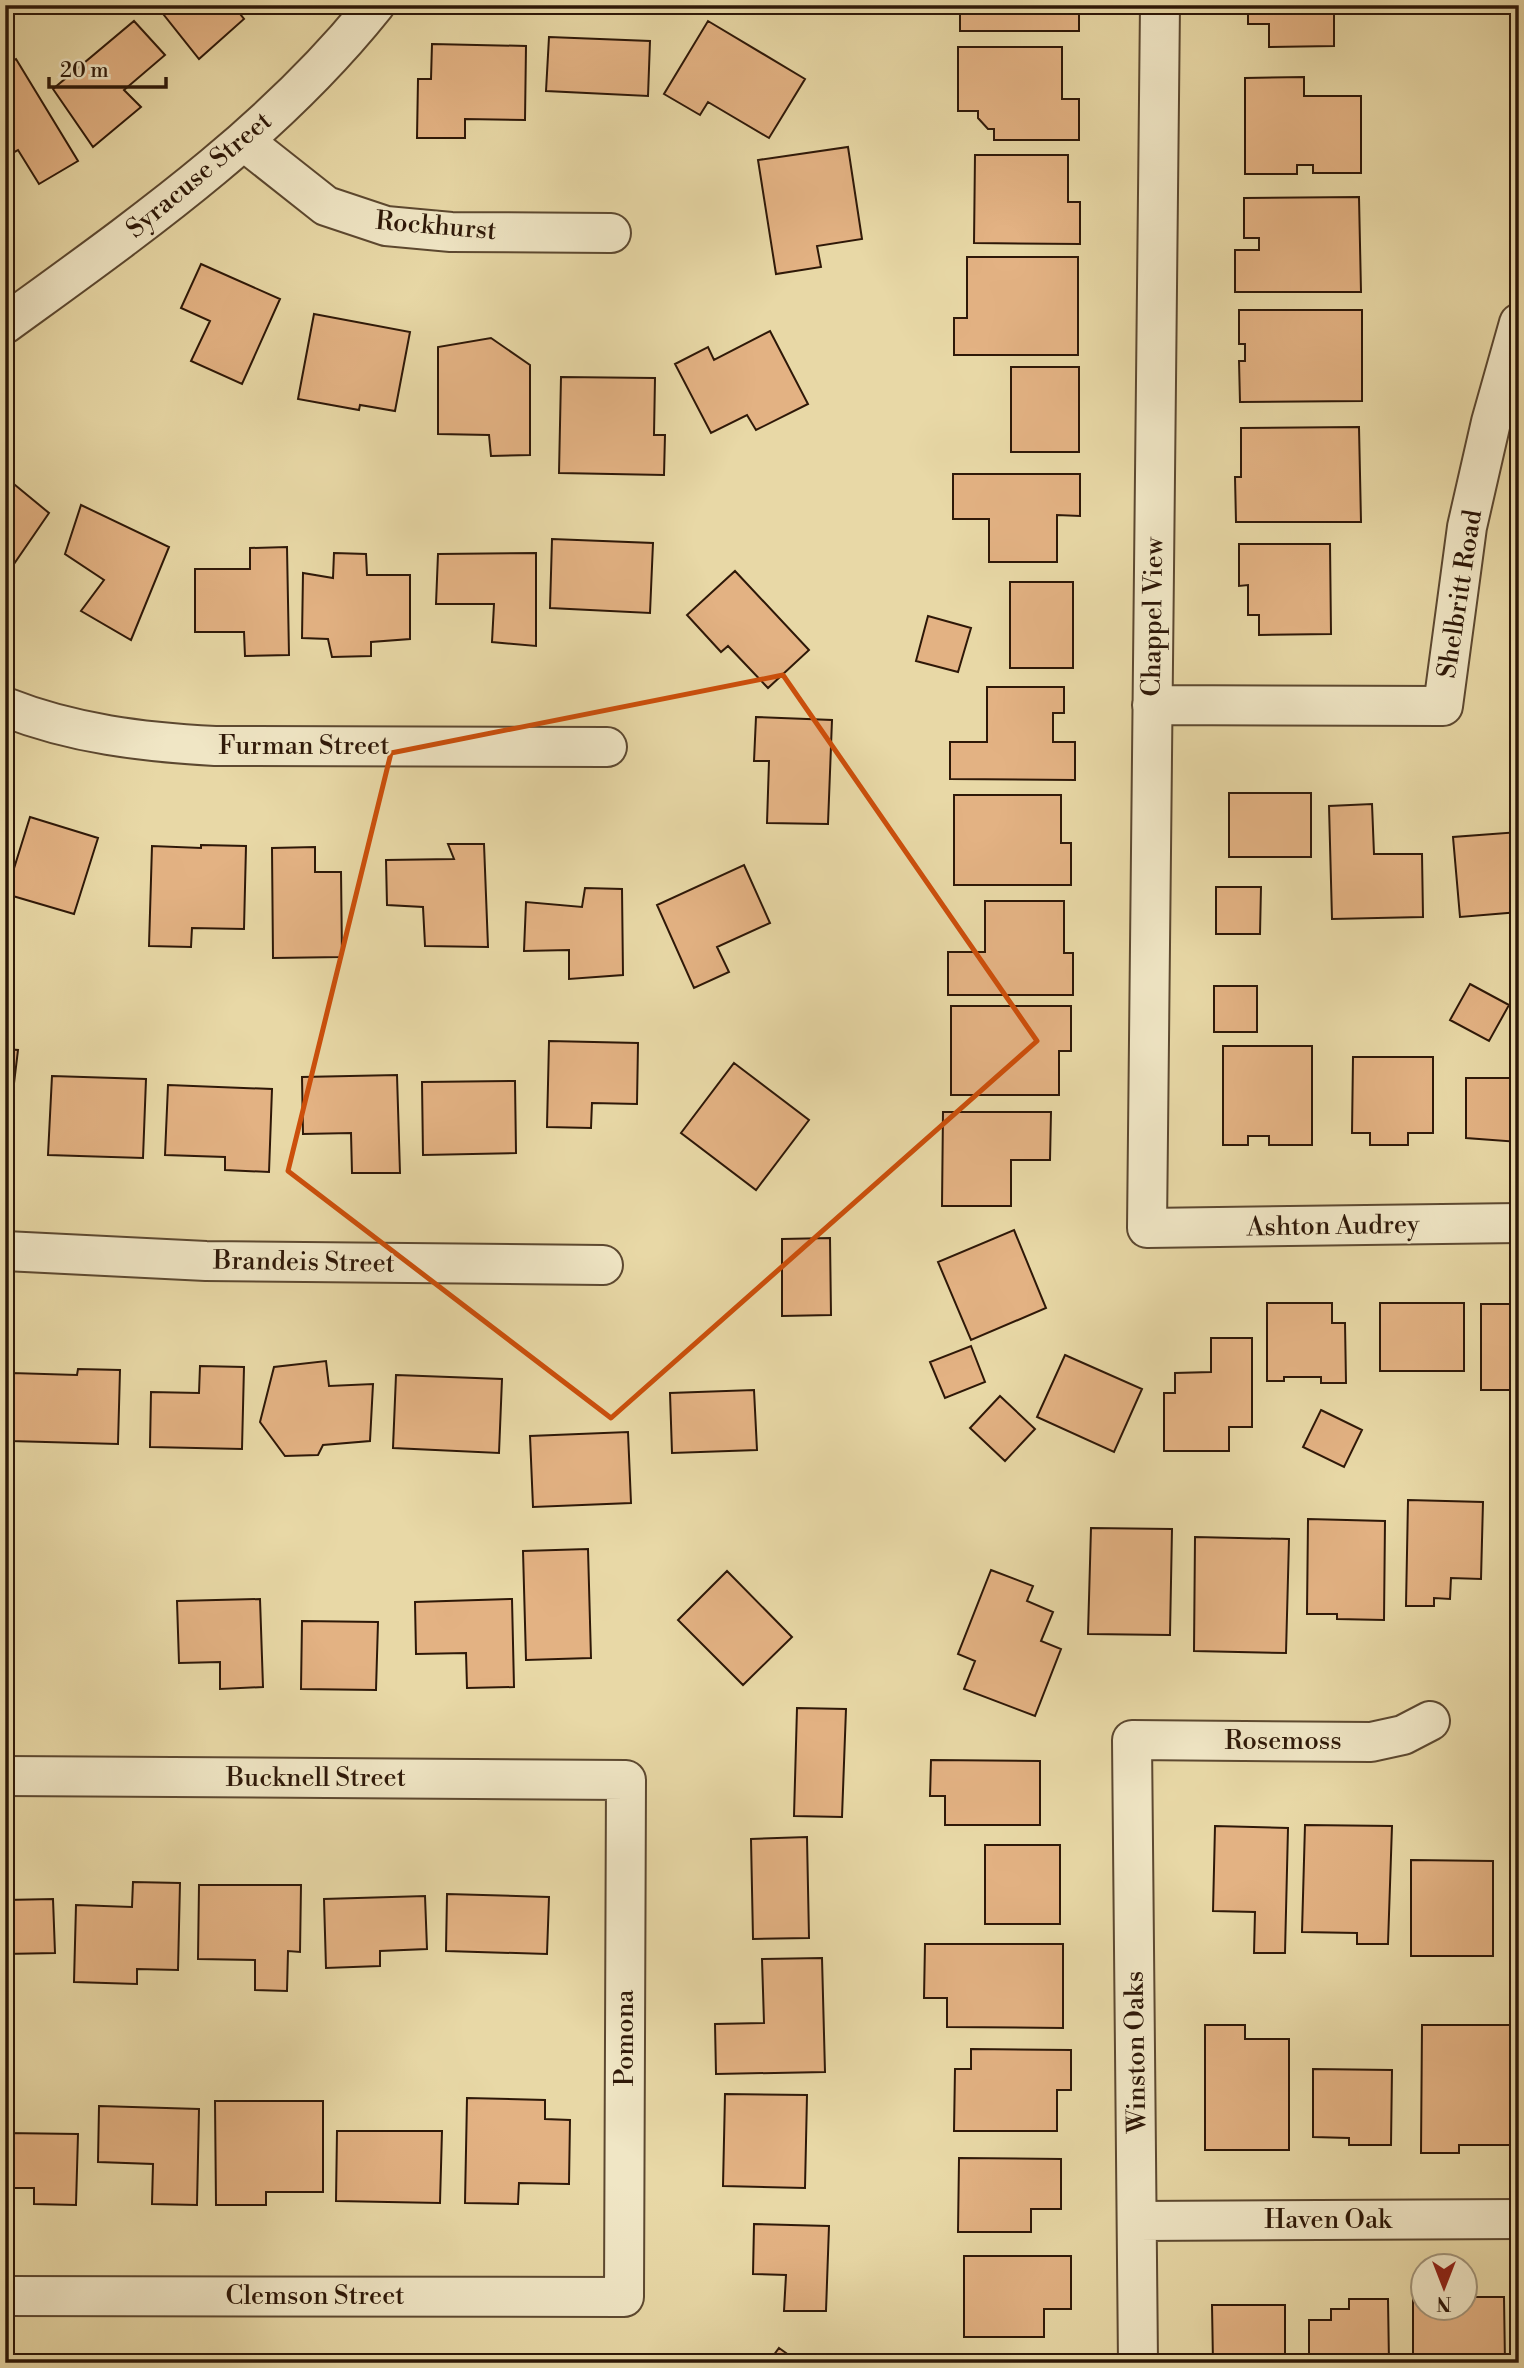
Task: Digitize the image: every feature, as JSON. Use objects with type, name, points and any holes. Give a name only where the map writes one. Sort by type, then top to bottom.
[{"type":"street","name":"Syracuse Street","points":[[5,324],[172,202],[245,142],[344,44],[375,5]]},
{"type":"street","name":"Chappel View","points":[[1147,1228],[1160,5]]},
{"type":"street","name":"Rockhurst","points":[[245,142],[326,206],[386,226],[451,232],[611,233]]},
{"type":"street","name":"Shelbritt Road","points":[[1152,705],[1443,706],[1468,527],[1491,422],[1519,323]]},
{"type":"street","name":"Furman Street","points":[[5,708],[89,733],[164,743],[215,746],[607,747]]},
{"type":"street","name":"Ashton Audrey","points":[[1147,1228],[1519,1223]]},
{"type":"street","name":"Brandeis Street","points":[[5,1251],[206,1261],[603,1265]]},
{"type":"street","name":"Rosemoss","points":[[1132,1740],[1371,1742],[1403,1735],[1430,1721]]},
{"type":"street","name":"Winston Oaks","points":[[1132,1740],[1138,2363]]},
{"type":"street","name":"Bucknell Street","points":[[5,1776],[626,1780]]},
{"type":"street","name":"Pomona","points":[[624,2297],[626,1780]]},
{"type":"street","name":"Haven Oak","points":[[1138,2221],[1519,2219]]},
{"type":"street","name":"Clemson Street","points":[[5,2296],[624,2297]]},
{"type":"highlighted area","points":[[783,675],[1037,1041],[611,1418],[288,1171],[391,753]]},
{"type":"building","points":[[156,5],[233,5],[244,19],[199,59]]},
{"type":"building","points":[[960,5],[1079,5],[1079,31],[960,31]]},
{"type":"building","points":[[1248,5],[1334,5],[1334,46],[1269,47],[1269,24],[1248,24]]},
{"type":"building","points":[[134,21],[165,55],[124,90],[141,107],[93,147],[53,89]]},
{"type":"building","points":[[708,21],[805,79],[769,138],[708,102],[700,115],[664,94]]},
{"type":"building","points":[[549,37],[650,41],[648,96],[546,91]]},
{"type":"building","points":[[432,44],[526,46],[525,120],[465,119],[465,138],[417,138],[418,79],[431,79]]},
{"type":"building","points":[[958,47],[1062,47],[1062,99],[1079,99],[1079,140],[994,140],[994,129],[988,129],[978,118],[978,111],[958,111]]},
{"type":"building","points":[[16,59],[78,161],[39,184],[18,150],[5,157],[5,65]]},
{"type":"building","points":[[1304,77],[1304,96],[1361,96],[1361,173],[1313,173],[1313,165],[1297,165],[1297,174],[1245,174],[1245,78]]},
{"type":"building","points":[[848,147],[862,239],[817,246],[821,267],[776,274],[758,160]]},
{"type":"building","points":[[975,155],[1068,155],[1068,202],[1080,202],[1080,244],[974,243]]},
{"type":"building","points":[[1359,197],[1361,292],[1235,292],[1235,250],[1259,250],[1259,238],[1244,238],[1244,198]]},
{"type":"building","points":[[967,257],[1078,257],[1078,355],[954,355],[954,318],[967,318]]},
{"type":"building","points":[[201,264],[280,299],[242,384],[191,361],[210,321],[181,308]]},
{"type":"building","points":[[1239,310],[1362,310],[1362,401],[1240,402],[1239,361],[1245,361],[1245,344],[1239,344]]},
{"type":"building","points":[[314,314],[410,332],[395,411],[360,405],[359,410],[298,399]]},
{"type":"building","points":[[770,331],[808,404],[756,430],[747,415],[711,433],[675,364],[708,347],[714,360]]},
{"type":"building","points":[[491,338],[530,365],[530,455],[491,456],[489,435],[438,434],[438,347]]},
{"type":"building","points":[[1011,367],[1079,367],[1079,452],[1011,452]]},
{"type":"building","points":[[561,377],[655,378],[654,435],[665,435],[664,475],[559,473]]},
{"type":"building","points":[[1359,427],[1361,522],[1236,522],[1235,477],[1241,477],[1241,428]]},
{"type":"building","points":[[953,474],[1080,474],[1080,516],[1057,515],[1057,562],[989,562],[989,519],[953,519]]},
{"type":"building","points":[[9,480],[49,513],[5,577],[5,485]]},
{"type":"building","points":[[81,505],[169,547],[131,640],[81,611],[104,580],[65,554]]},
{"type":"building","points":[[552,539],[653,543],[650,613],[550,608]]},
{"type":"building","points":[[1239,544],[1330,544],[1331,634],[1259,635],[1259,615],[1248,615],[1248,585],[1239,586]]},
{"type":"building","points":[[287,547],[289,655],[245,656],[244,632],[195,632],[195,569],[250,569],[250,548]]},
{"type":"building","points":[[334,553],[366,554],[367,575],[410,575],[410,639],[371,642],[371,656],[332,657],[328,639],[302,638],[303,573],[333,578]]},
{"type":"building","points":[[536,553],[536,646],[492,642],[494,604],[436,604],[438,554]]},
{"type":"building","points":[[735,571],[809,650],[768,688],[728,646],[721,652],[687,615]]},
{"type":"building","points":[[1010,582],[1073,582],[1073,668],[1010,668]]},
{"type":"building","points":[[928,616],[971,628],[958,672],[916,661]]},
{"type":"building","points":[[987,687],[1064,687],[1064,713],[1053,713],[1053,742],[1075,742],[1075,780],[950,779],[950,742],[987,742]]},
{"type":"building","points":[[756,717],[832,720],[828,824],[767,823],[769,761],[754,761]]},
{"type":"building","points":[[1229,793],[1311,793],[1311,857],[1229,857]]},
{"type":"building","points":[[954,795],[1061,795],[1061,843],[1071,843],[1071,885],[954,885]]},
{"type":"building","points":[[1372,804],[1374,854],[1422,854],[1423,917],[1332,919],[1329,806]]},
{"type":"building","points":[[30,817],[98,838],[74,914],[6,894]]},
{"type":"building","points":[[1519,832],[1519,912],[1460,917],[1453,837]]},
{"type":"building","points":[[448,844],[484,844],[488,947],[425,946],[423,907],[387,905],[386,860],[454,859]]},
{"type":"building","points":[[201,845],[246,846],[244,929],[192,928],[191,947],[149,946],[152,846],[201,848]]},
{"type":"building","points":[[315,847],[315,872],[341,872],[342,957],[273,958],[272,848]]},
{"type":"building","points":[[744,865],[770,923],[717,947],[729,972],[694,988],[657,905]]},
{"type":"building","points":[[1216,887],[1261,887],[1260,934],[1216,934]]},
{"type":"building","points":[[585,888],[622,889],[623,975],[569,979],[569,950],[524,951],[526,902],[582,907]]},
{"type":"building","points":[[985,901],[1064,901],[1064,953],[1073,953],[1073,995],[948,995],[948,952],[985,952]]},
{"type":"building","points":[[1470,984],[1509,1005],[1489,1041],[1450,1020]]},
{"type":"building","points":[[1214,986],[1257,986],[1257,1032],[1214,1032]]},
{"type":"building","points":[[951,1006],[1071,1006],[1071,1051],[1059,1051],[1059,1095],[951,1095]]},
{"type":"building","points":[[549,1041],[638,1043],[637,1104],[592,1103],[591,1128],[547,1127]]},
{"type":"building","points":[[1223,1046],[1312,1046],[1312,1145],[1269,1145],[1269,1136],[1248,1136],[1248,1145],[1223,1145]]},
{"type":"building","points":[[5,1049],[18,1050],[6,1150],[5,1150]]},
{"type":"building","points":[[1353,1057],[1433,1057],[1433,1133],[1408,1133],[1408,1145],[1370,1145],[1370,1133],[1352,1133]]},
{"type":"building","points":[[734,1063],[809,1120],[756,1190],[681,1133]]},
{"type":"building","points":[[397,1075],[400,1173],[352,1173],[351,1133],[303,1134],[302,1077]]},
{"type":"building","points":[[52,1076],[146,1079],[143,1158],[48,1155]]},
{"type":"building","points":[[1466,1078],[1519,1078],[1519,1142],[1466,1138]]},
{"type":"building","points":[[515,1081],[516,1153],[423,1155],[422,1082]]},
{"type":"building","points":[[168,1085],[272,1089],[269,1172],[225,1170],[225,1157],[165,1155]]},
{"type":"building","points":[[943,1112],[1051,1112],[1050,1160],[1011,1160],[1011,1206],[942,1206]]},
{"type":"building","points":[[1014,1230],[1046,1308],[971,1340],[938,1262]]},
{"type":"building","points":[[830,1238],[831,1315],[782,1316],[782,1239]]},
{"type":"building","points":[[1267,1303],[1332,1303],[1332,1323],[1345,1323],[1346,1383],[1321,1383],[1321,1377],[1284,1377],[1284,1381],[1267,1381]]},
{"type":"building","points":[[1380,1303],[1464,1303],[1464,1371],[1380,1371]]},
{"type":"building","points":[[1481,1304],[1519,1304],[1519,1390],[1481,1390]]},
{"type":"building","points":[[1211,1338],[1252,1338],[1252,1427],[1229,1427],[1229,1451],[1164,1451],[1164,1393],[1175,1393],[1175,1373],[1211,1372]]},
{"type":"building","points":[[971,1346],[985,1382],[945,1398],[930,1362]]},
{"type":"building","points":[[1065,1355],[1142,1389],[1114,1452],[1037,1417]]},
{"type":"building","points":[[326,1361],[329,1386],[373,1384],[370,1441],[323,1445],[318,1455],[285,1456],[260,1422],[274,1367]]},
{"type":"building","points":[[200,1366],[244,1367],[242,1449],[150,1447],[151,1392],[199,1393]]},
{"type":"building","points":[[78,1369],[120,1370],[118,1444],[10,1441],[12,1373],[77,1375]]},
{"type":"building","points":[[396,1375],[502,1379],[499,1453],[393,1448]]},
{"type":"building","points":[[754,1390],[757,1450],[672,1453],[670,1393]]},
{"type":"building","points":[[1000,1396],[1035,1429],[1005,1461],[970,1428]]},
{"type":"building","points":[[1321,1410],[1362,1430],[1344,1467],[1303,1447]]},
{"type":"building","points":[[628,1432],[631,1503],[533,1507],[530,1436]]},
{"type":"building","points":[[1408,1500],[1483,1502],[1481,1579],[1451,1578],[1450,1599],[1434,1598],[1434,1606],[1406,1606]]},
{"type":"building","points":[[1308,1519],[1385,1521],[1384,1620],[1337,1619],[1337,1614],[1307,1614]]},
{"type":"building","points":[[1091,1528],[1172,1529],[1170,1635],[1088,1634]]},
{"type":"building","points":[[1195,1537],[1289,1539],[1286,1653],[1194,1651]]},
{"type":"building","points":[[588,1549],[591,1658],[526,1660],[523,1551]]},
{"type":"building","points":[[991,1570],[1033,1586],[1027,1601],[1053,1612],[1041,1641],[1061,1649],[1035,1716],[964,1689],[975,1661],[958,1654]]},
{"type":"building","points":[[727,1571],[792,1637],[743,1685],[678,1620]]},
{"type":"building","points":[[260,1599],[263,1687],[220,1689],[220,1662],[179,1663],[177,1601]]},
{"type":"building","points":[[512,1599],[514,1687],[467,1688],[466,1653],[416,1654],[415,1602]]},
{"type":"building","points":[[5,1601],[14,1601],[14,1689],[5,1689]]},
{"type":"building","points":[[302,1621],[378,1622],[376,1690],[301,1689]]},
{"type":"building","points":[[797,1708],[846,1709],[842,1817],[794,1816]]},
{"type":"building","points":[[931,1760],[1040,1761],[1040,1825],[945,1825],[945,1796],[930,1796]]},
{"type":"building","points":[[1305,1825],[1392,1826],[1388,1944],[1357,1944],[1357,1933],[1302,1932]]},
{"type":"building","points":[[1215,1826],[1288,1828],[1285,1953],[1254,1953],[1255,1912],[1213,1911]]},
{"type":"building","points":[[807,1837],[809,1938],[753,1939],[751,1839]]},
{"type":"building","points":[[985,1845],[1060,1845],[1060,1924],[985,1924]]},
{"type":"building","points":[[1411,1860],[1493,1861],[1493,1956],[1411,1956]]},
{"type":"building","points":[[133,1882],[180,1883],[178,1970],[137,1969],[137,1984],[74,1982],[76,1905],[132,1907]]},
{"type":"building","points":[[199,1885],[301,1885],[300,1952],[288,1951],[287,1991],[255,1990],[255,1960],[198,1959]]},
{"type":"building","points":[[447,1894],[549,1897],[547,1954],[446,1951]]},
{"type":"building","points":[[425,1896],[427,1949],[380,1951],[380,1966],[326,1968],[324,1899]]},
{"type":"building","points":[[53,1899],[55,1953],[5,1954],[5,1900]]},
{"type":"building","points":[[925,1944],[1063,1944],[1063,2028],[947,2027],[947,1998],[924,1998]]},
{"type":"building","points":[[822,1958],[825,2072],[716,2074],[715,2024],[764,2023],[762,1959]]},
{"type":"building","points":[[1205,2025],[1245,2025],[1245,2039],[1289,2039],[1289,2150],[1205,2150]]},
{"type":"building","points":[[1422,2025],[1513,2025],[1512,2145],[1459,2145],[1459,2153],[1421,2153]]},
{"type":"building","points":[[971,2049],[1071,2050],[1071,2090],[1057,2090],[1057,2131],[954,2131],[955,2069],[971,2069]]},
{"type":"building","points":[[1313,2069],[1392,2070],[1391,2145],[1349,2145],[1349,2138],[1313,2137]]},
{"type":"building","points":[[725,2094],[807,2095],[805,2188],[723,2186]]},
{"type":"building","points":[[467,2098],[545,2100],[545,2119],[570,2120],[569,2184],[519,2183],[518,2204],[465,2203]]},
{"type":"building","points":[[215,2101],[323,2101],[323,2192],[266,2192],[266,2205],[216,2205]]},
{"type":"building","points":[[99,2106],[199,2109],[197,2205],[152,2204],[153,2164],[98,2162]]},
{"type":"building","points":[[337,2131],[442,2131],[440,2203],[336,2201]]},
{"type":"building","points":[[5,2133],[78,2134],[76,2205],[34,2204],[34,2188],[5,2188]]},
{"type":"building","points":[[959,2158],[1061,2159],[1061,2209],[1031,2209],[1031,2232],[958,2232]]},
{"type":"building","points":[[754,2224],[829,2226],[826,2311],[784,2311],[786,2275],[753,2274]]},
{"type":"building","points":[[964,2256],[1071,2256],[1071,2309],[1044,2309],[1044,2337],[964,2337]]},
{"type":"building","points":[[1478,2297],[1504,2297],[1505,2363],[1413,2363],[1413,2322],[1478,2322]]},
{"type":"building","points":[[1349,2299],[1388,2299],[1389,2363],[1309,2363],[1309,2320],[1331,2320],[1331,2309],[1349,2309]]},
{"type":"building","points":[[1212,2305],[1285,2305],[1285,2363],[1213,2363]]},
{"type":"building","points":[[779,2348],[800,2363],[768,2363]]},
{"type":"building","points":[[953,2355],[1066,2356],[1066,2363],[952,2363]]}]
